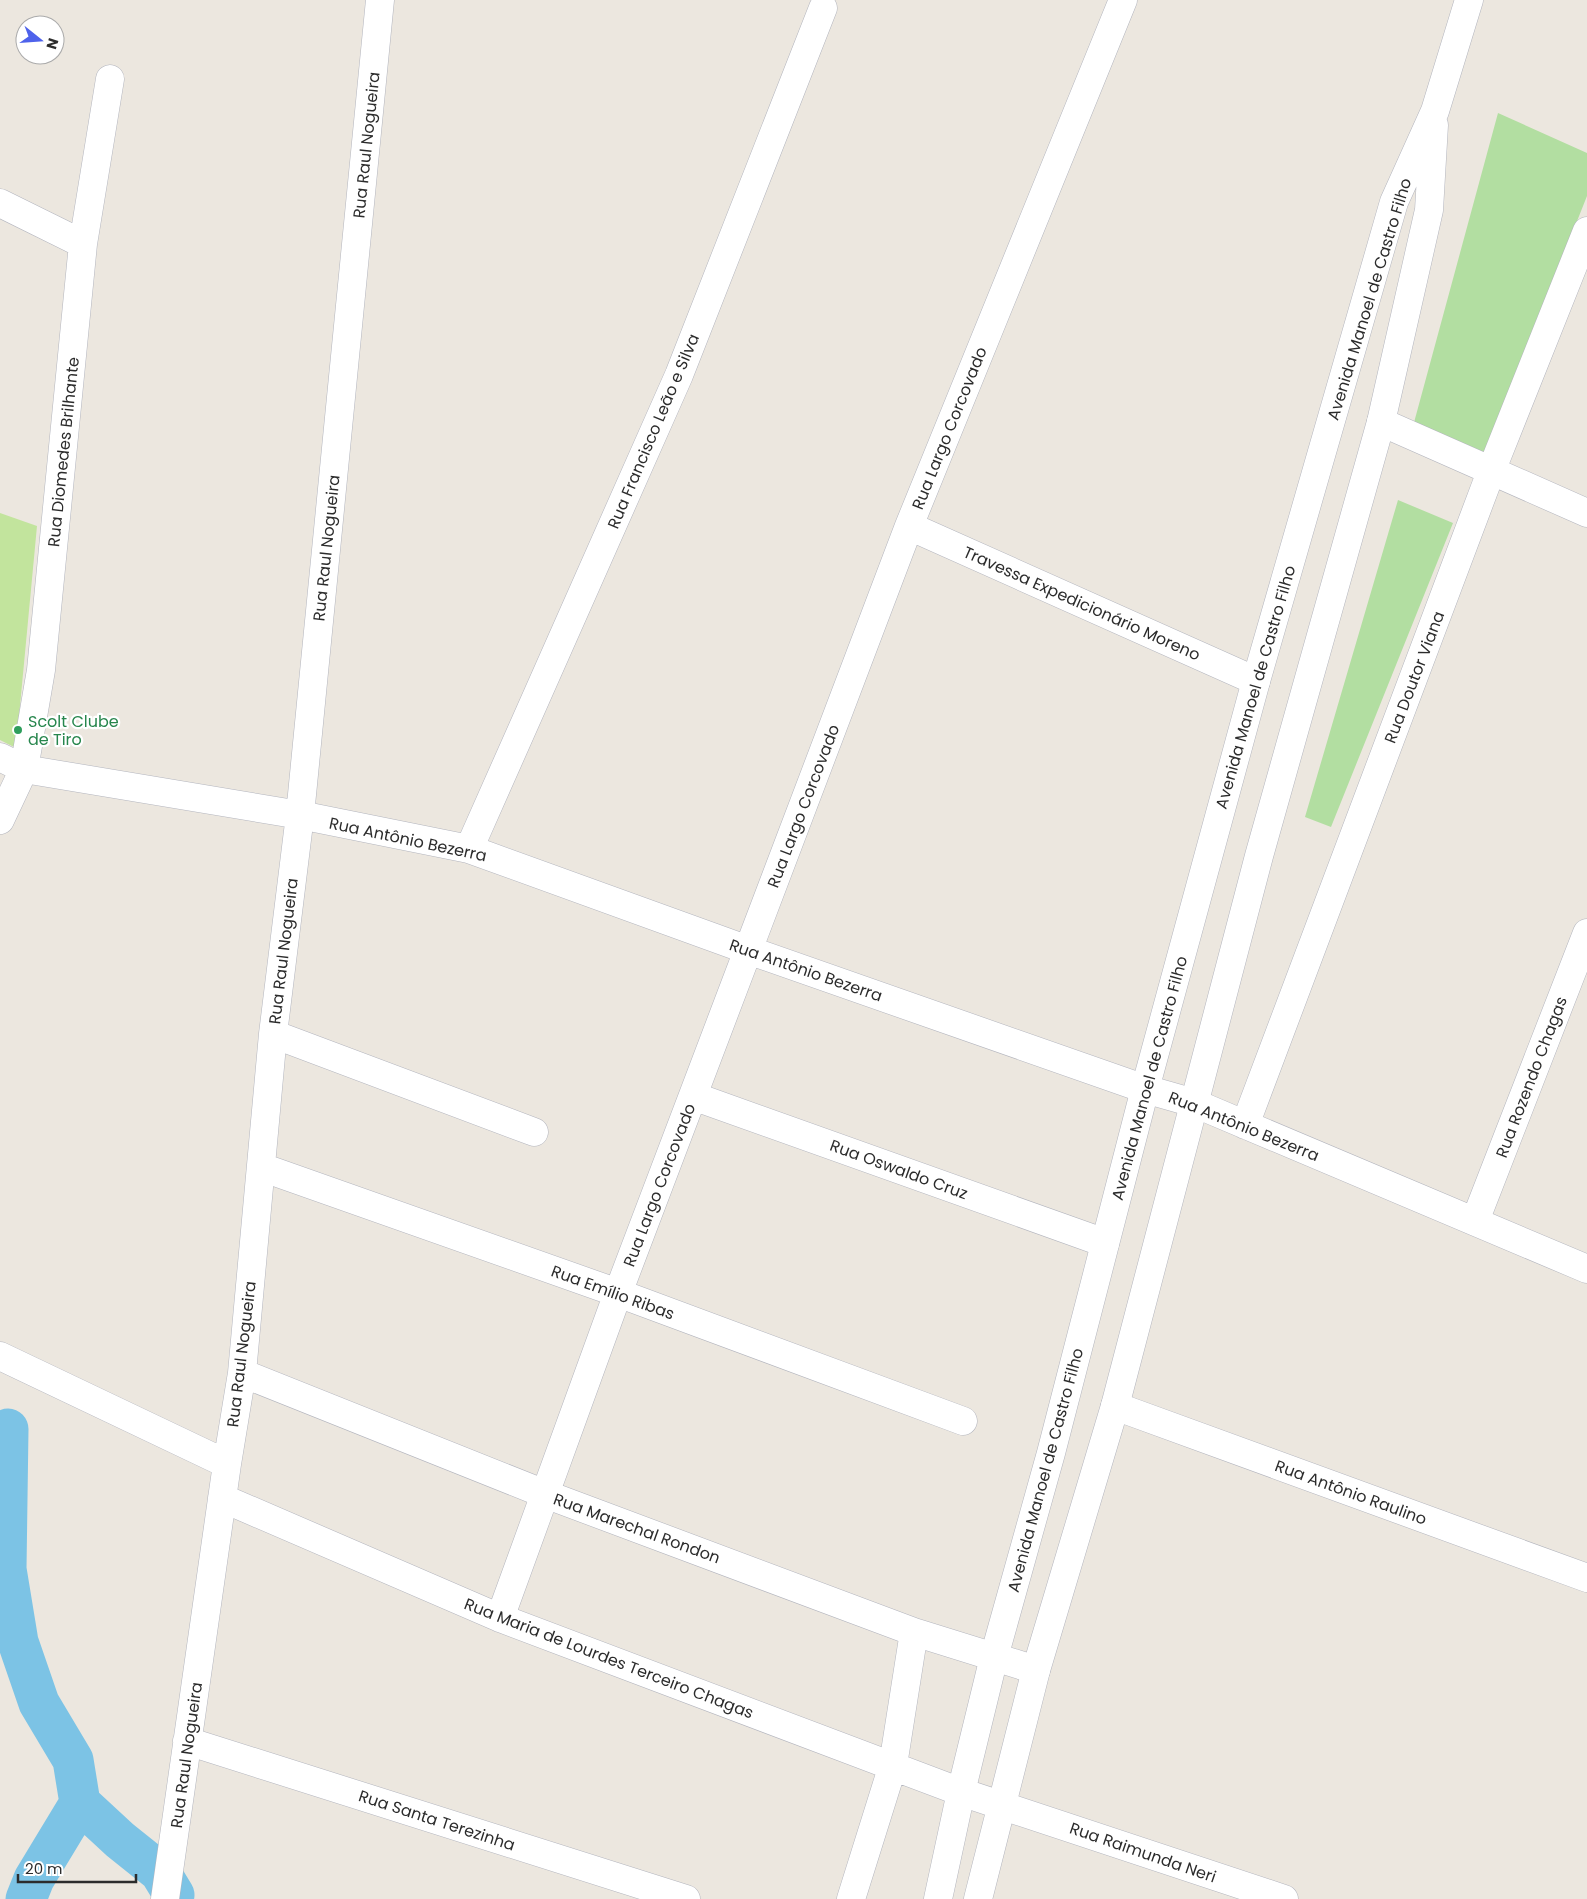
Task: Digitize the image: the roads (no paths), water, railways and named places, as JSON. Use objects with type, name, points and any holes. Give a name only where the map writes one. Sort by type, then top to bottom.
[{"type":"street","name":"Rua Raul Nogueira","points":[[165,1899],[222,1498],[242,1373],[273,1034],[300,815],[380,0]]},
{"type":"street","name":"Rua Largo Corcovado","points":[[500,1618],[618,1293],[909,526],[1123,0]]},
{"type":"street","points":[[1435,111],[1470,0]]},
{"type":"street","name":"Rua Francisco Leão e Silva","points":[[469,849],[679,375],[824,8]]},
{"type":"street","name":"Rua Diomedes Brilhante","points":[[0,820],[12,763],[42,670],[83,244],[110,79]]},
{"type":"street","name":"Avenida Manoel de Castro Filho","points":[[978,1899],[1036,1670],[1115,1406],[1259,856],[1381,422],[1429,210],[1435,111]]},
{"type":"street","name":"Avenida Manoel de Castro Filho","points":[[938,1899],[961,1792],[994,1657],[1051,1453],[1145,1089],[1256,681],[1394,202],[1435,111]]},
{"type":"street","points":[[0,203],[83,244]]},
{"type":"street","name":"Rua Doutor Viana","points":[[1245,1125],[1492,469],[1587,232]]},
{"type":"street","points":[[1381,422],[1492,469],[1587,513]]},
{"type":"street","name":"Travessa Expedicionário Moreno","points":[[909,526],[1256,681]]},
{"type":"street","name":"Rua Antônio Bezerra","points":[[12,763],[300,815],[469,849],[748,950],[1145,1089],[1194,1103],[1587,1269]]},
{"type":"street","name":"Rua Rozendo Chagas","points":[[1475,1221],[1587,933]]},
{"type":"street","points":[[273,1034],[534,1132]]},
{"type":"street","name":"Rua Oswaldo Cruz","points":[[693,1096],[1105,1243]]},
{"type":"street","name":"Rua Emílio Ribas","points":[[261,1167],[618,1293],[962,1421]]},
{"type":"street","points":[[0,1356],[227,1464]]},
{"type":"street","name":"Rua Marechal Rondon","points":[[242,1373],[545,1494],[914,1632],[1036,1670]]},
{"type":"street","name":"Rua Antônio Raulino","points":[[1115,1406],[1587,1578]]},
{"type":"street","name":"Rua Maria de Lourdes Terceiro Chagas","points":[[222,1498],[500,1618],[961,1792],[1002,1804]]},
{"type":"street","points":[[851,1899],[893,1765],[914,1632]]},
{"type":"street","name":"Rua Santa Terezinha","points":[[188,1741],[686,1899]]},
{"type":"street","name":"Rua Raimunda Neri","points":[[1002,1804],[1284,1899]]},
{"type":"waterway","points":[[8,1429],[6,1569],[18,1642],[39,1703],[73,1760],[80,1803],[120,1840],[160,1872],[174,1895]]},
{"type":"waterway","points":[[26,1899],[34,1879],[80,1803]]},
{"type":"place","name":"Scolt Clube de Tiro","points":[[18,730]]}]
